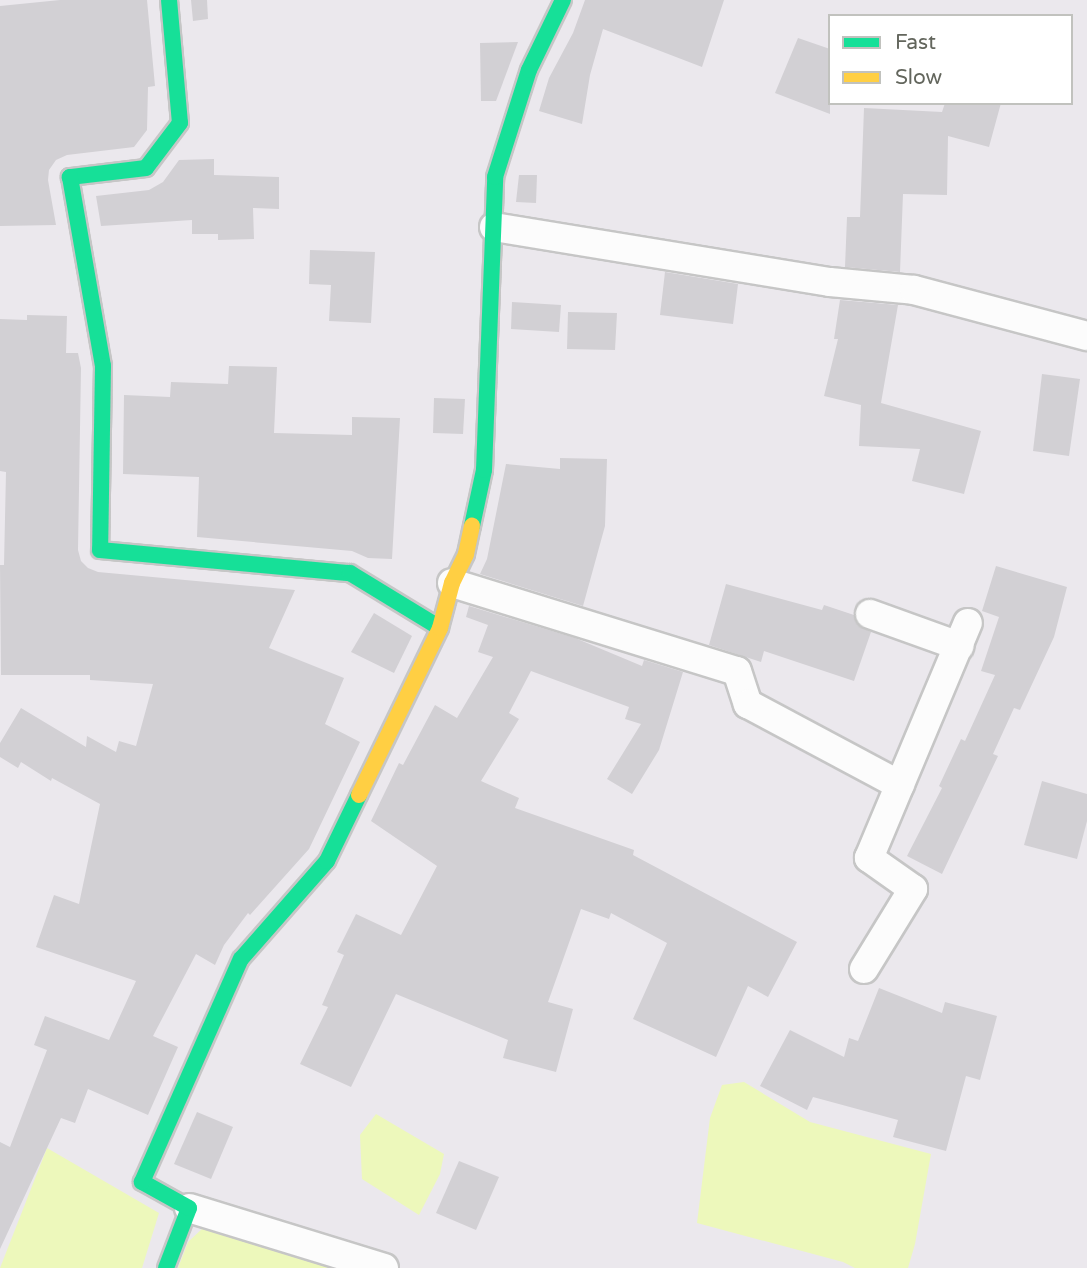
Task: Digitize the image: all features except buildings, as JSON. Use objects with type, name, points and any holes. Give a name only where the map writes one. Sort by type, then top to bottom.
[{"type":"street","points":[[169,0],[180,123],[146,168],[70,177],[103,366],[100,550],[351,573],[440,628]]},
{"type":"street","points":[[384,1268],[189,1208],[142,1182],[241,958],[327,861],[440,628],[452,583],[466,554],[484,470],[495,177],[529,70],[563,0]]},
{"type":"street","points":[[494,227],[830,282],[914,290],[1087,336]]},
{"type":"street","points":[[452,583],[737,671],[748,705],[900,785]]},
{"type":"street","points":[[864,969],[913,889],[869,858],[964,635],[870,614]]},
{"type":"street","points":[[166,1268],[189,1208]]},
{"type":"shaded area","points":[[744,1082],[810,1122],[931,1154],[915,1244],[908,1268],[855,1268],[843,1262],[697,1223],[710,1118],[722,1085]]},
{"type":"shaded area","points":[[376,1114],[444,1154],[440,1174],[419,1215],[362,1179],[360,1135]]},
{"type":"shaded area","points":[[47,1148],[159,1213],[142,1268],[0,1268]]},
{"type":"shaded area","points":[[203,1228],[353,1268],[178,1268],[188,1242]]},
{"type":"traffic: fast","points":[[169,0],[180,123],[146,168],[70,177],[103,366],[100,550],[350,573],[440,628]]},
{"type":"traffic: fast","points":[[472,526],[484,470],[495,177],[529,70],[563,0]]},
{"type":"traffic: fast","points":[[166,1268],[189,1208],[142,1182],[241,959],[327,861],[359,795]]},
{"type":"traffic: slow","points":[[359,795],[440,628],[452,583],[466,554],[472,526]]}]
